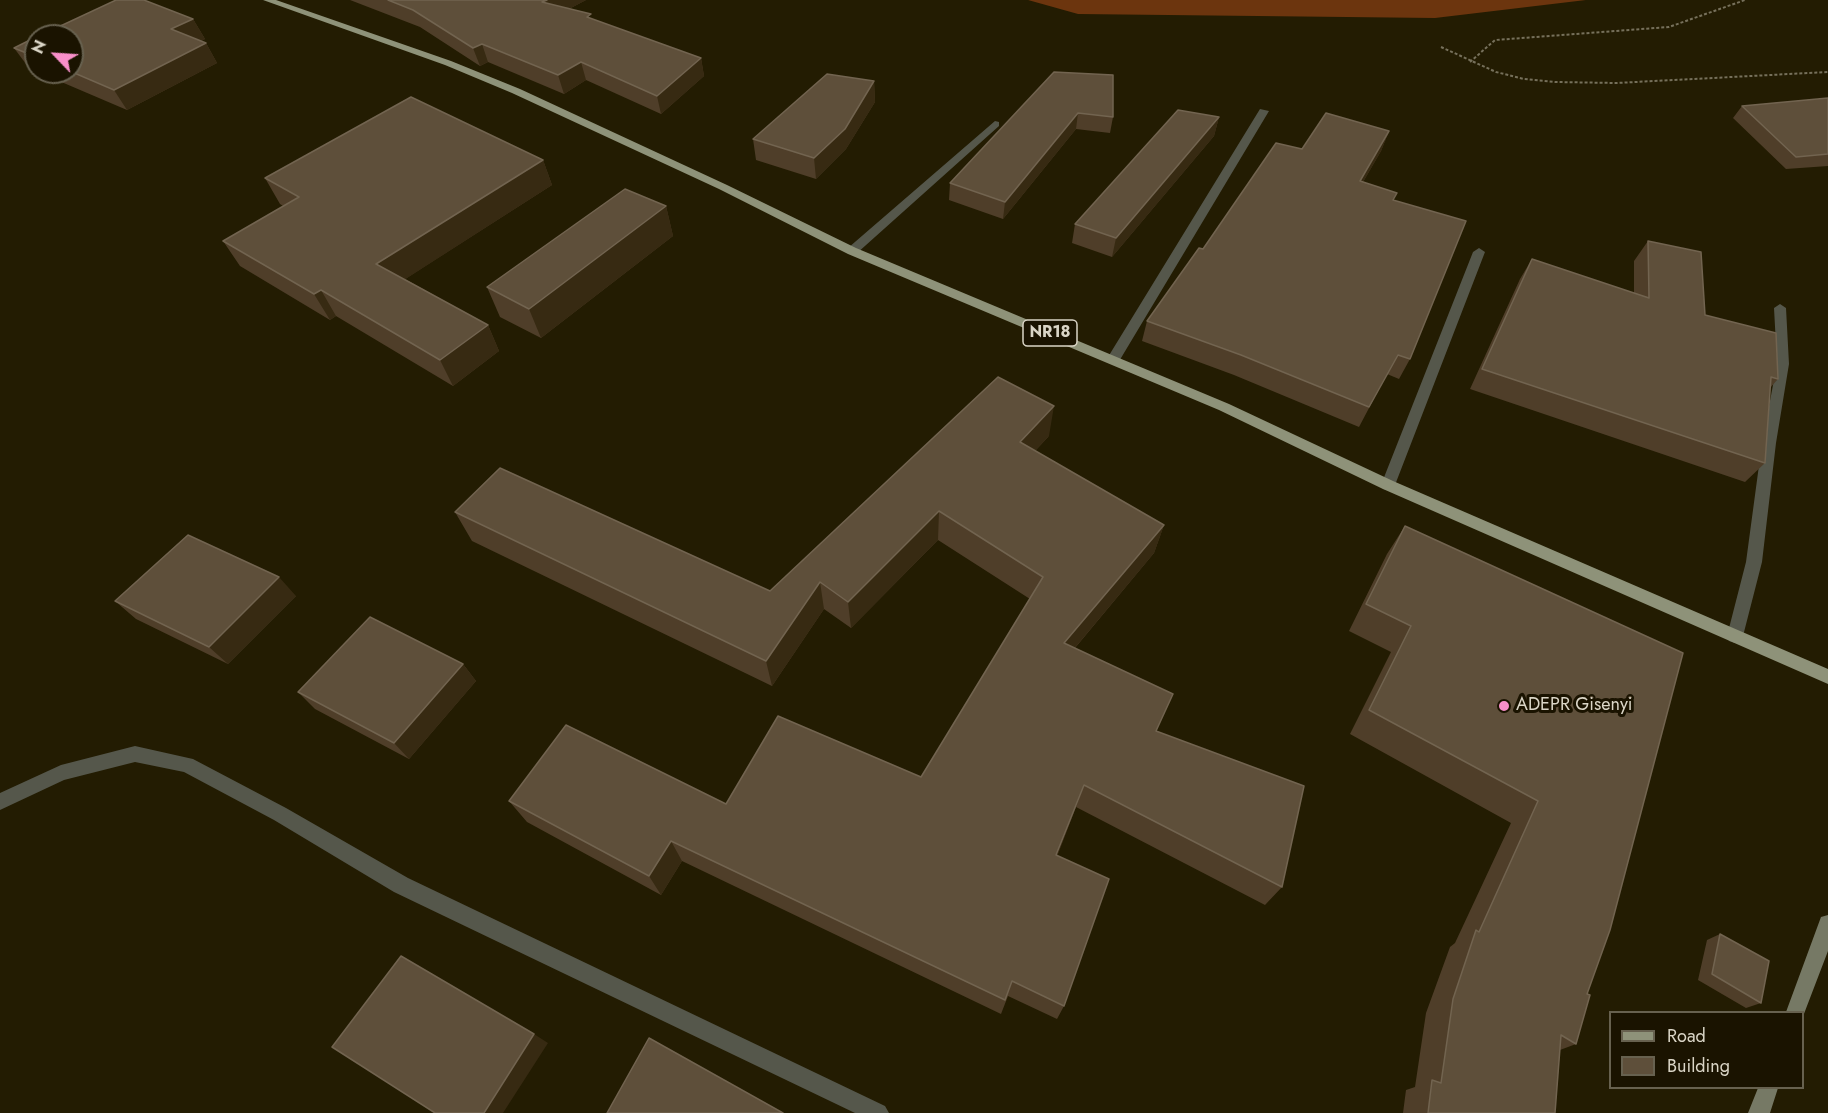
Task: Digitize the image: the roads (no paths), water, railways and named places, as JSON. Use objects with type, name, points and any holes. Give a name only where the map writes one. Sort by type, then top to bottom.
[{"type":"main road","name":"NR18","points":[[267,0],[448,63],[516,91],[852,250],[1224,407],[1388,485],[1828,677]]},
{"type":"street","points":[[1113,360],[1264,111]]},
{"type":"street","points":[[852,250],[995,124]]},
{"type":"street","points":[[1388,485],[1479,252]]},
{"type":"street","points":[[1735,636],[1755,562],[1769,443],[1783,364],[1780,308]]},
{"type":"street","points":[[0,802],[61,773],[135,754],[187,765],[280,814],[401,885],[878,1113]]},
{"type":"street","points":[[1796,1011],[1828,924]]},
{"type":"street","points":[[1759,1113],[1768,1089]]},
{"type":"place","name":"ADEPR Gisenyi","points":[[1504,706]]}]
